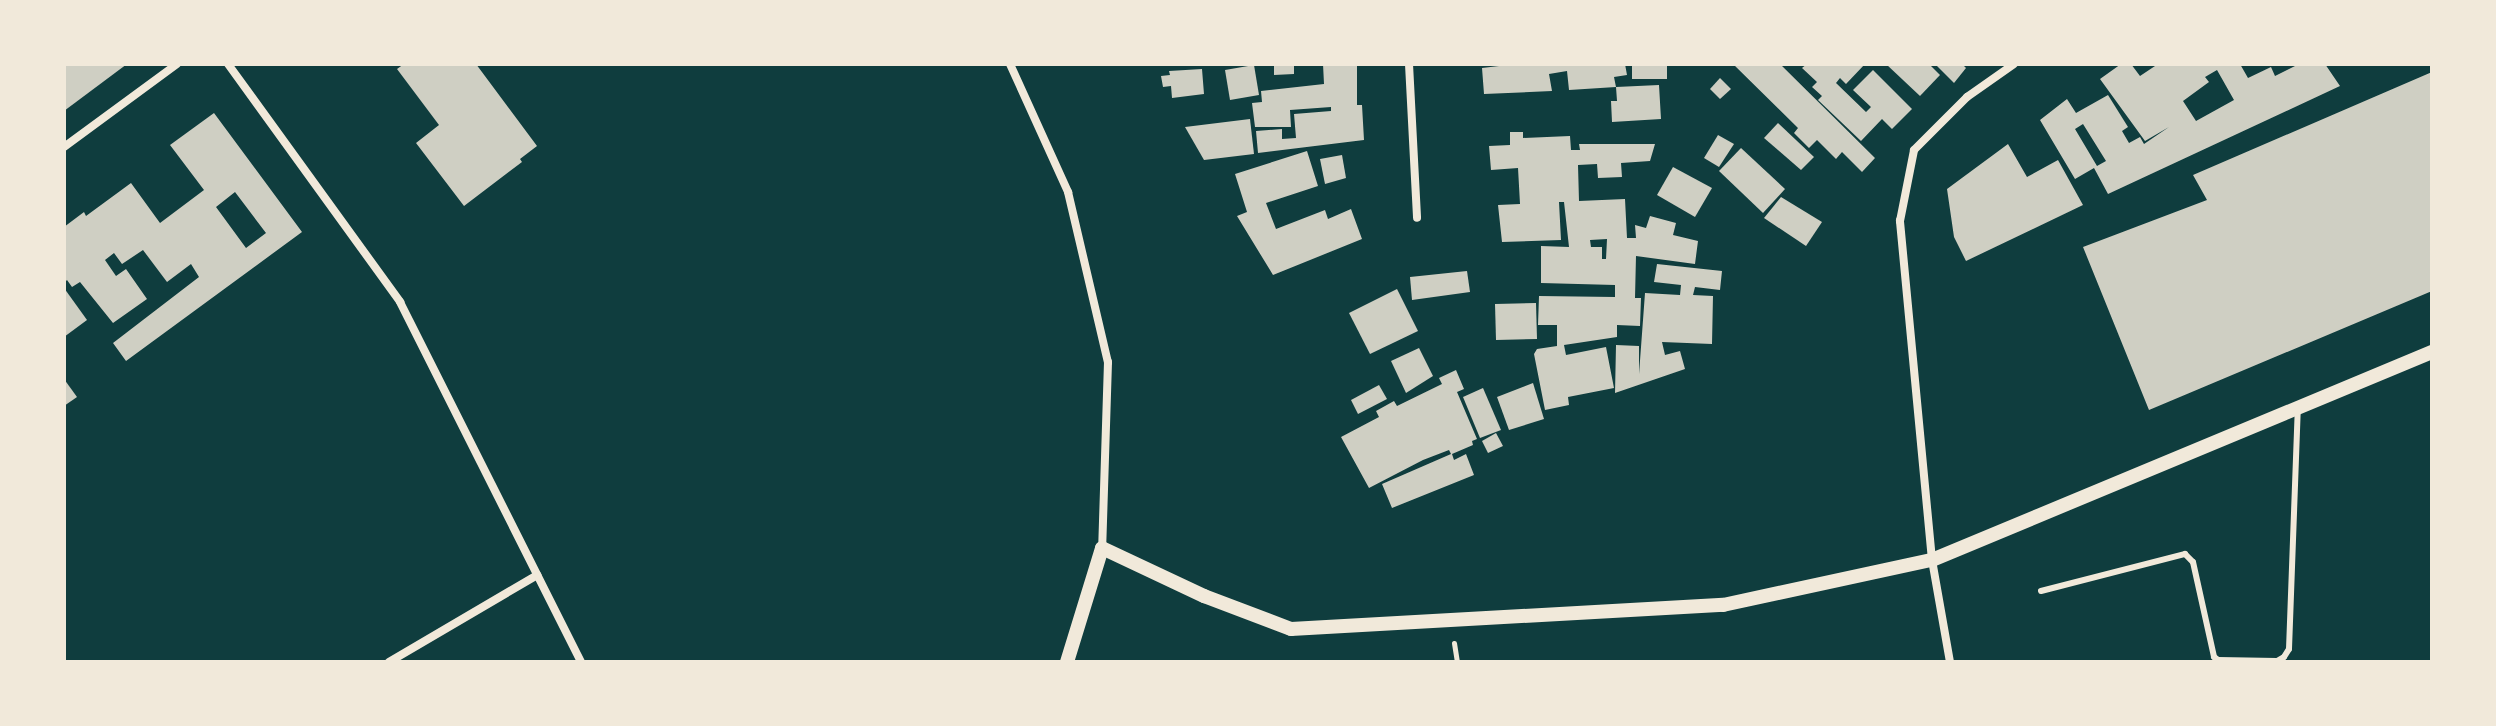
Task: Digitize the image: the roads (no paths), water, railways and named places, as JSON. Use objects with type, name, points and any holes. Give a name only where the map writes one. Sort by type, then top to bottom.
[{"type":"street","points":[[64,147],[177,64]]},
{"type":"street","points":[[228,64],[400,302],[581,662]]},
{"type":"street","points":[[1010,64],[1068,192],[1108,362],[1102,548],[1067,662]]},
{"type":"street","points":[[1409,64],[1417,218]]},
{"type":"street","points":[[1950,662],[1932,560],[1900,221],[1914,150],[1967,97],[2014,64]]},
{"type":"street","points":[[1102,548],[1204,596],[1291,629],[1723,605],[1932,560],[2432,352]]},
{"type":"street","points":[[389,662],[537,575]]},
{"type":"lane","points":[[2041,591],[2185,554],[2193,562],[2214,657],[2218,660],[2277,661],[2284,657],[2289,649],[2298,409]]}]
